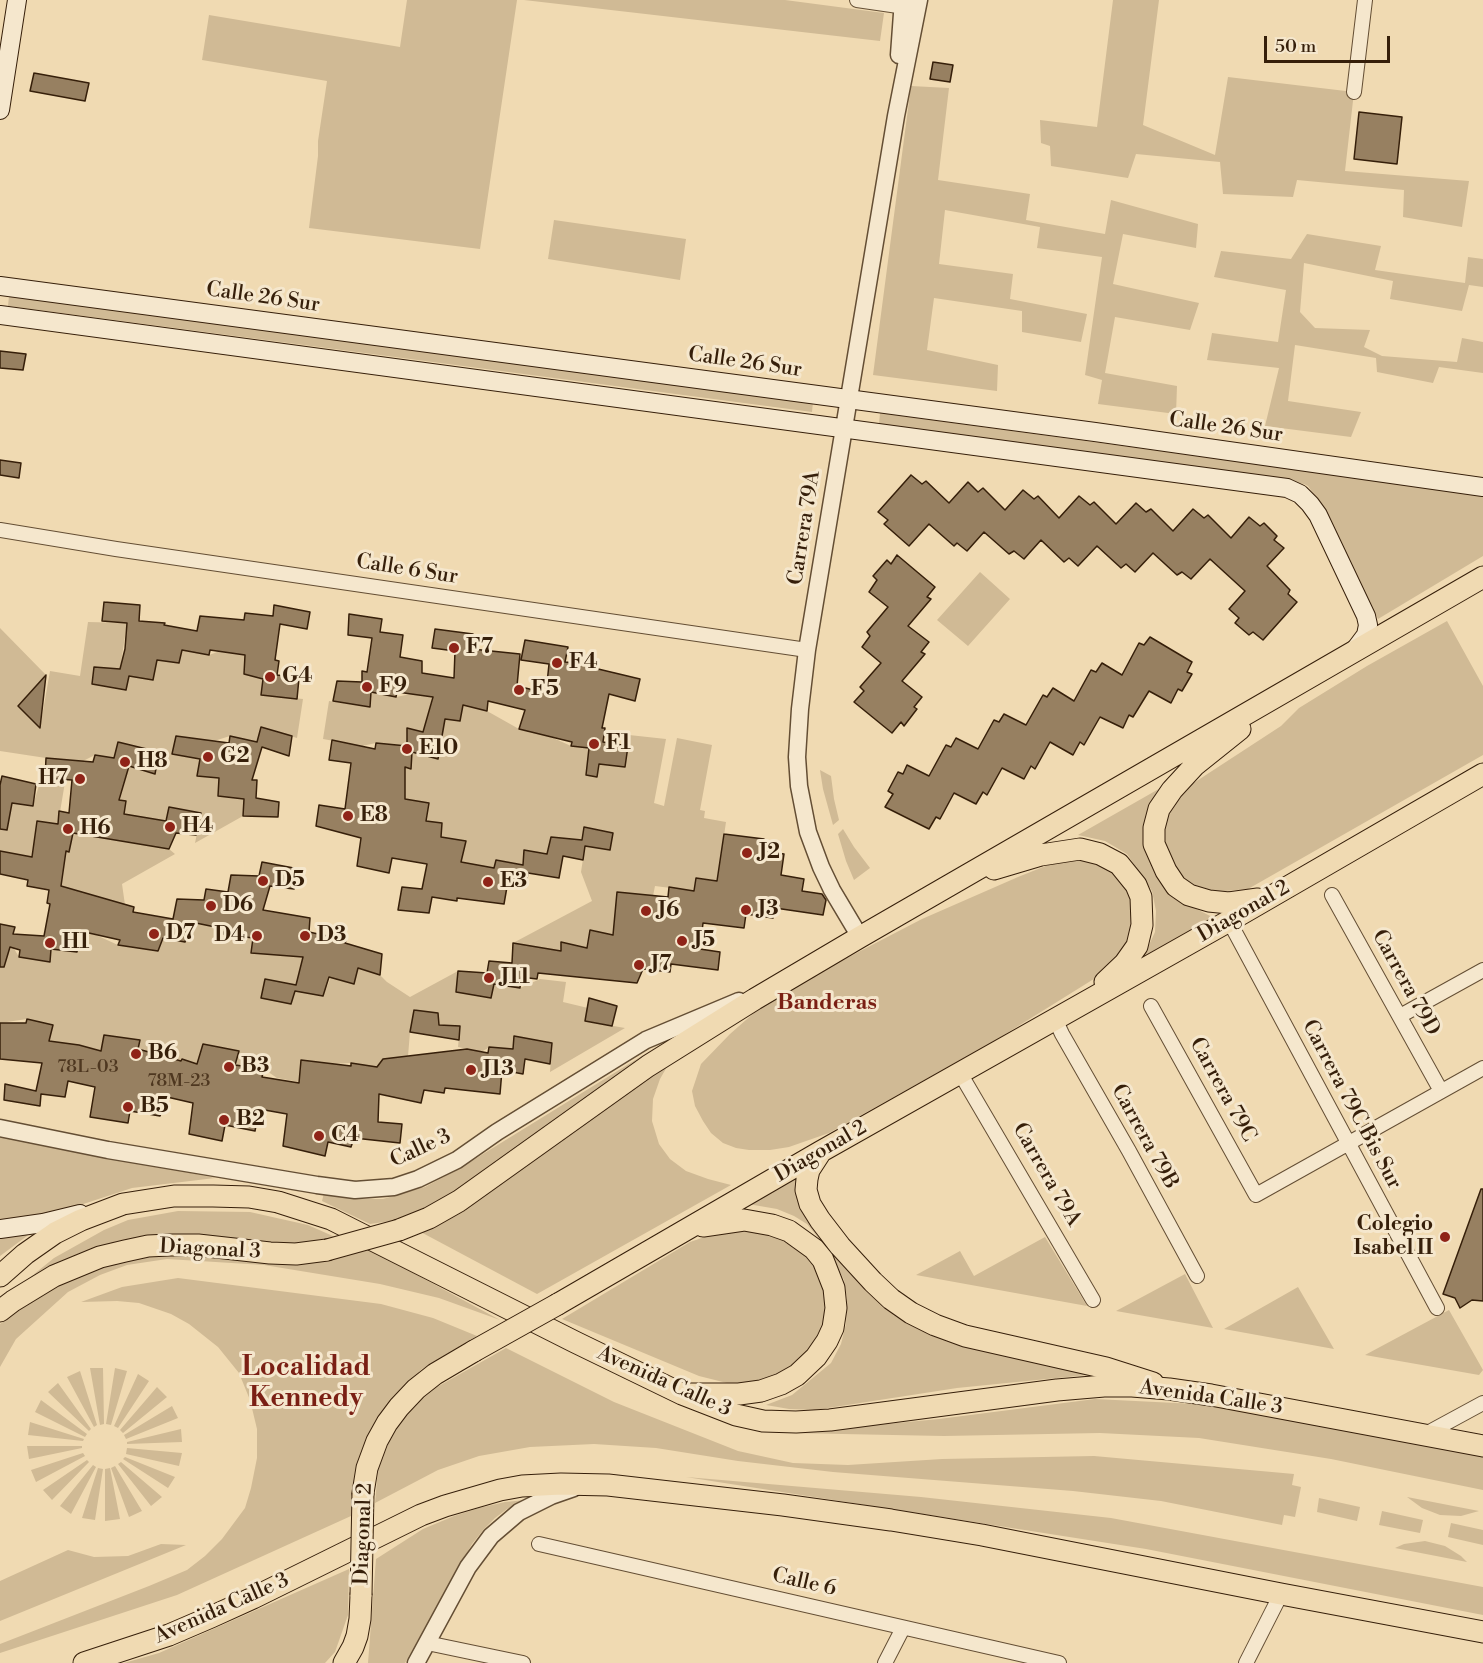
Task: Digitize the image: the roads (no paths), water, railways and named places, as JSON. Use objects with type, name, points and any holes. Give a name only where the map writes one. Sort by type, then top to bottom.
[{"type":"main road","points":[[0,110],[17,0]]},
{"type":"main road","name":"Calle 26 Sur","points":[[0,286],[1095,432],[1483,487]]},
{"type":"main road","points":[[0,315],[1287,488],[1300,494],[1318,515],[1366,616],[1368,625],[1366,635],[1351,654]]},
{"type":"main road","points":[[786,980],[1482,577]]},
{"type":"main road","points":[[1272,896],[1229,903],[1209,901],[1189,895],[1176,886],[1166,871],[1154,844],[1154,828],[1159,809],[1172,790],[1196,765],[1292,687]]},
{"type":"main road","name":"Diagonal 2","points":[[344,1663],[353,1647],[360,1619],[363,1493],[367,1468],[377,1441],[387,1423],[416,1389],[435,1374],[1483,774]]},
{"type":"main road","points":[[946,887],[1012,863],[1066,850],[1091,851],[1119,864],[1136,885],[1141,897],[1142,925],[1137,946],[1125,963],[1063,1014]]},
{"type":"main road","name":"Diagonal 3","points":[[0,1311],[27,1291],[54,1276],[100,1257],[148,1246],[198,1245],[296,1254],[327,1250],[399,1230],[429,1218],[459,1201],[648,1066],[786,980]]},
{"type":"main road","points":[[820,1152],[809,1170],[806,1190],[810,1204],[819,1220],[873,1282],[911,1313],[965,1336],[1106,1368],[1169,1389]]},
{"type":"main road","name":"Avenida Calle 3","points":[[0,1276],[25,1254],[55,1233],[123,1203],[174,1196],[249,1197],[278,1202],[331,1219],[682,1394],[736,1415],[763,1421],[796,1422],[864,1416],[1057,1390],[1104,1386],[1169,1389],[1211,1395],[1483,1446]]},
{"type":"main road","points":[[0,1229],[43,1223],[123,1203]]},
{"type":"main road","points":[[682,1394],[739,1394],[761,1391],[781,1384],[797,1375],[816,1357],[828,1341],[836,1308],[834,1288],[823,1260],[814,1249],[789,1231],[772,1225],[744,1221],[723,1222],[688,1229]]},
{"type":"main road","name":"Avenida Calle 3","points":[[84,1663],[169,1635],[211,1617],[412,1519],[445,1506],[500,1490],[522,1486],[561,1484],[620,1486],[891,1520],[982,1535],[1483,1632]]},
{"type":"main road","points":[[358,1663],[360,1619]]},
{"type":"street","points":[[857,0],[910,4]]},
{"type":"street","points":[[1354,92],[1365,0]]},
{"type":"street","name":"Carrera 79A","points":[[860,936],[832,890],[808,832],[799,786],[797,757],[807,650],[896,116],[910,4]]},
{"type":"street","name":"Calle 6 Sur","points":[[0,530],[807,650]]},
{"type":"street","name":"Carrera 79D","points":[[1332,895],[1442,1091]]},
{"type":"street","name":"Carrera 79C Bis Sur","points":[[1229,921],[1437,1308]]},
{"type":"street","points":[[1400,1016],[1483,969]]},
{"type":"street","name":"Calle 3","points":[[0,1128],[108,1150],[317,1185],[355,1190],[394,1187],[418,1179],[457,1160],[497,1132],[646,1040],[786,980]]},
{"type":"street","name":"Carrera 79C","points":[[1151,1006],[1257,1195],[1348,1143]]},
{"type":"street","name":"Carrera 79B","points":[[1063,1014],[1129,1151],[1197,1276]]},
{"type":"street","points":[[1348,1143],[1483,1068]]},
{"type":"street","name":"Carrera 79A","points":[[960,1073],[1093,1300]]},
{"type":"street","points":[[1424,1435],[1483,1403]]},
{"type":"street","points":[[416,1663],[468,1567],[491,1536],[505,1522],[528,1507],[550,1496],[585,1484]]},
{"type":"street","name":"Calle 6","points":[[539,1544],[1059,1663]]},
{"type":"street","points":[[1246,1663],[1281,1594]]},
{"type":"street","points":[[885,1663],[903,1628]]},
{"type":"street","points":[[427,1643],[523,1663]]},
{"type":"place","name":"F7","points":[[454,648]]},
{"type":"place","name":"F4","points":[[557,663]]},
{"type":"place","name":"G4","points":[[270,677]]},
{"type":"place","name":"F9","points":[[367,687]]},
{"type":"place","name":"F5","points":[[519,690]]},
{"type":"place","name":"F1","points":[[594,744]]},
{"type":"place","name":"E10","points":[[407,749]]},
{"type":"place","name":"G2","points":[[208,757]]},
{"type":"place","name":"H8","points":[[125,762]]},
{"type":"place","name":"H7","points":[[80,779]]},
{"type":"place","name":"E8","points":[[348,816]]},
{"type":"place","name":"H4","points":[[170,827]]},
{"type":"place","name":"H6","points":[[68,829]]},
{"type":"place","name":"J2","points":[[747,853]]},
{"type":"place","name":"D5","points":[[263,881]]},
{"type":"place","name":"E3","points":[[488,882]]},
{"type":"place","name":"D6","points":[[211,906]]},
{"type":"place","name":"J3","points":[[746,910]]},
{"type":"place","name":"J6","points":[[646,911]]},
{"type":"place","name":"D7","points":[[154,934]]},
{"type":"place","name":"D4","points":[[257,936]]},
{"type":"place","name":"D3","points":[[305,936]]},
{"type":"place","name":"J5","points":[[682,941]]},
{"type":"place","name":"H1","points":[[50,943]]},
{"type":"place","name":"J7","points":[[639,965]]},
{"type":"place","name":"J11","points":[[489,978]]},
{"type":"place","name":"B6","points":[[136,1054]]},
{"type":"place","name":"B3","points":[[229,1067]]},
{"type":"place","name":"J13","points":[[471,1070]]},
{"type":"place","name":"B5","points":[[128,1107]]},
{"type":"place","name":"B2","points":[[224,1120]]},
{"type":"place","name":"C4","points":[[319,1136]]},
{"type":"place","name":"Colegio Isabel II","points":[[1445,1237]]},
{"type":"district","name":"Banderas","points":[[827,1004]]},
{"type":"district","name":"Localidad Kennedy","points":[[306,1384]]}]
